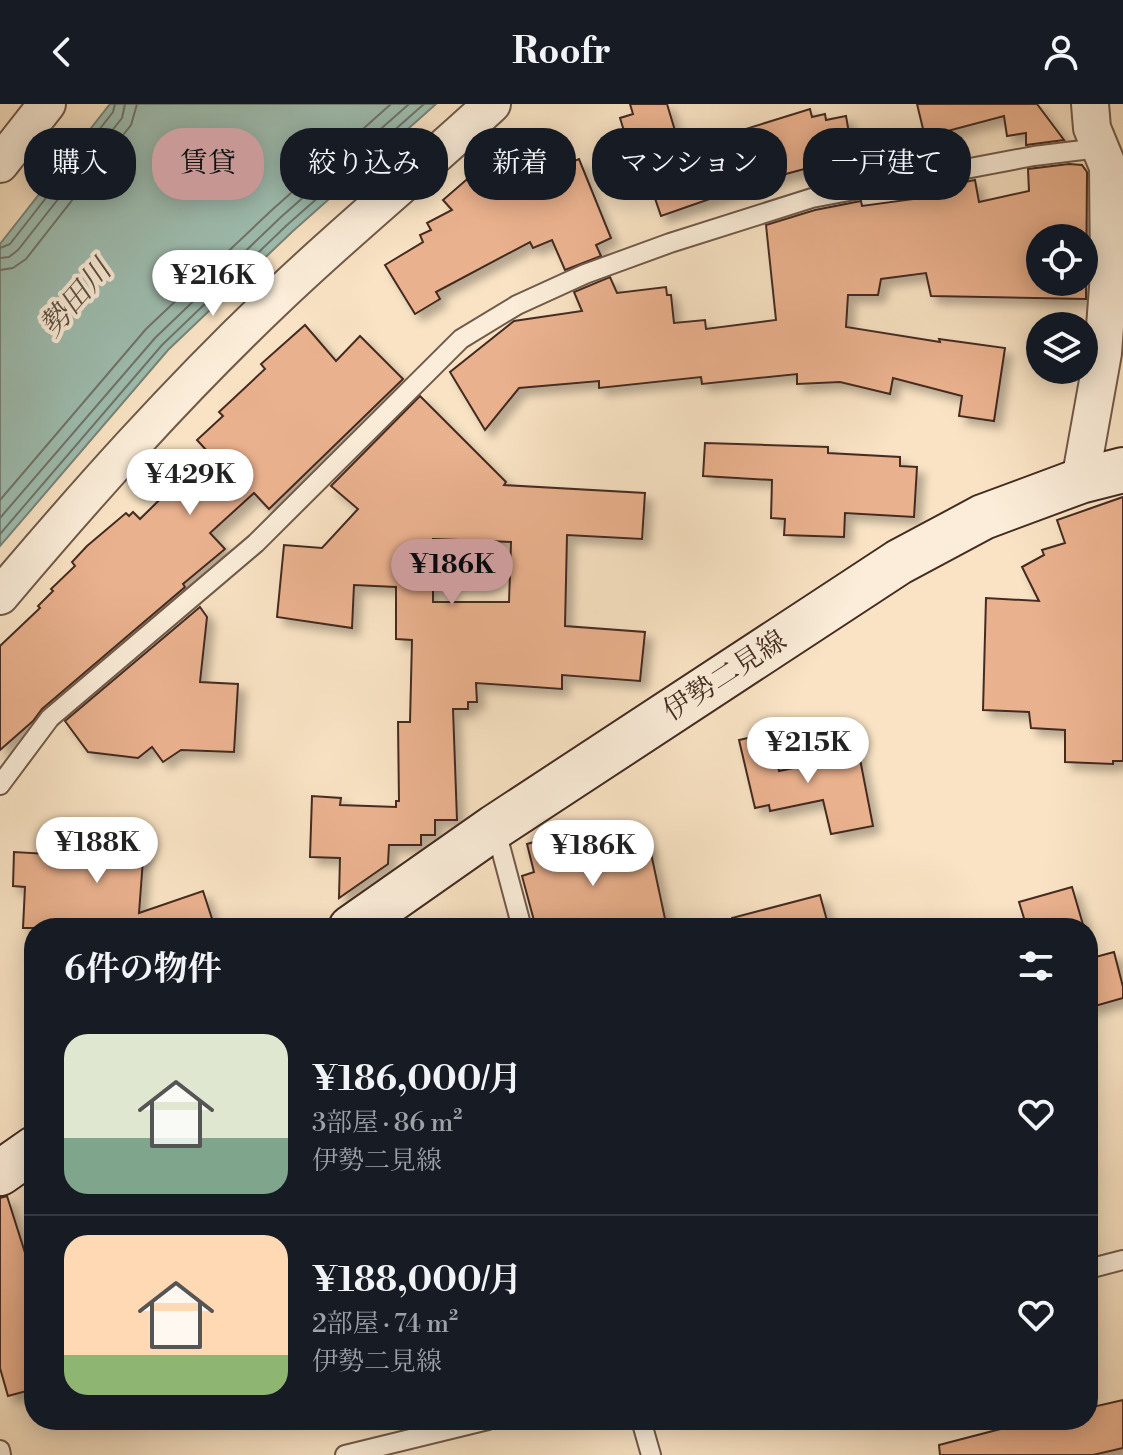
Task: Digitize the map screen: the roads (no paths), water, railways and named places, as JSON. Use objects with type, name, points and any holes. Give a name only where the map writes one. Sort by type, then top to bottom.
[{"type":"main road","name":"伊勢二見線","points":[[365,918],[495,827],[899,562],[983,517],[1080,481],[1123,470]]},
{"type":"main road","points":[[0,1173],[24,1156]]},
{"type":"street","points":[[0,164],[47,104]]},
{"type":"street","points":[[0,596],[152,422],[212,360],[278,296],[492,104]]},
{"type":"street","points":[[1080,481],[1103,353],[1108,299],[1108,167],[1111,145],[1092,128],[1090,104]]},
{"type":"lane","points":[[0,785],[50,718],[256,543],[461,339],[485,323],[599,268],[812,198],[1034,156],[1111,145]]},
{"type":"lane","points":[[495,827],[519,918]]},
{"type":"lane","points":[[1098,1266],[1123,1260]]},
{"type":"lane","points":[[345,1455],[447,1430]]},
{"type":"lane","points":[[644,1430],[651,1455]]},
{"type":"water","name":"勢田川","points":[[110,104],[436,104],[409,128],[280,128],[280,200],[328,200],[168,350],[0,546],[0,244],[35,200],[136,200],[136,128],[91,128]]}]
